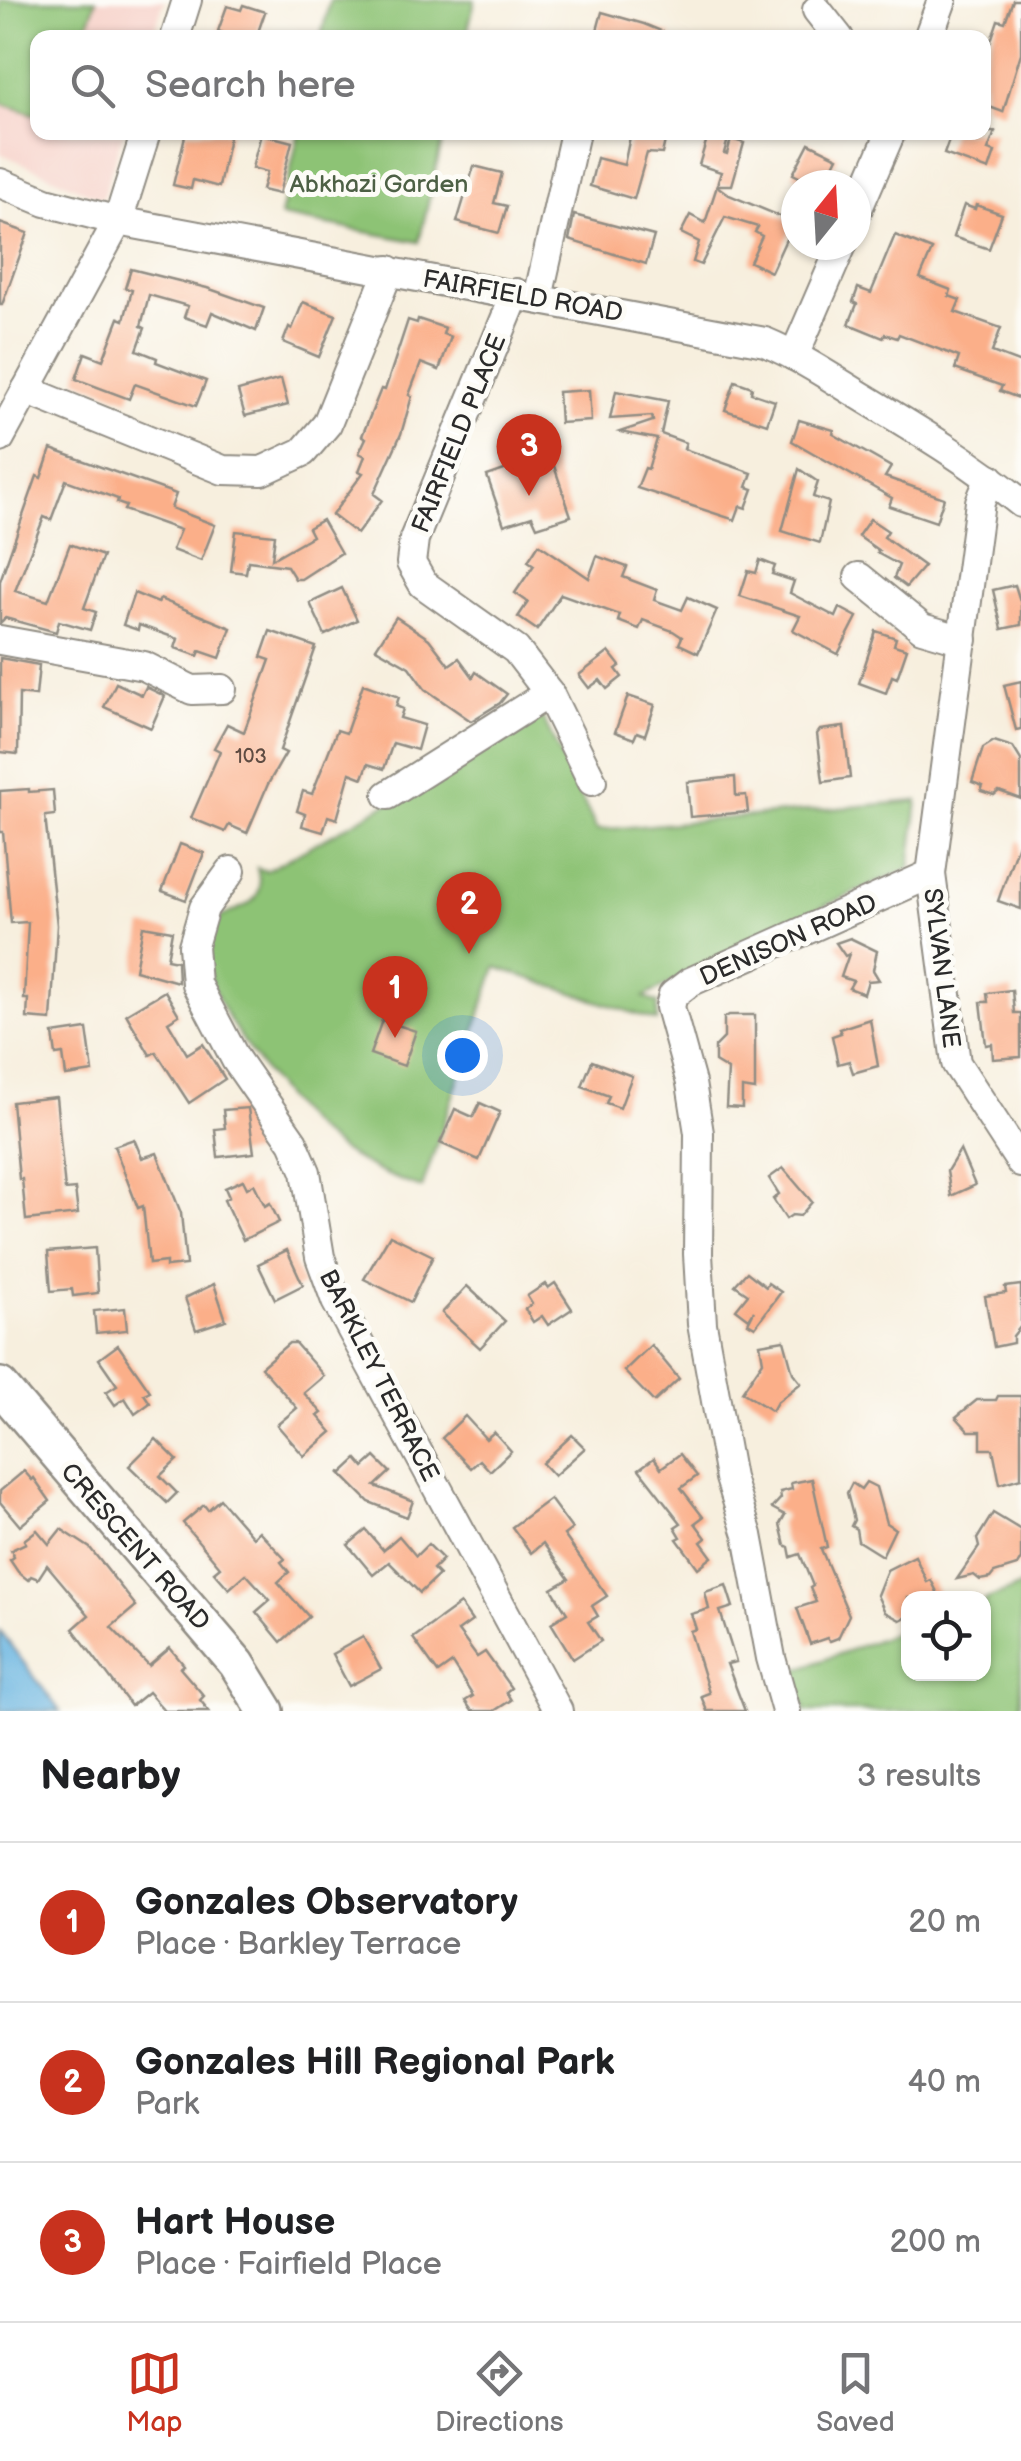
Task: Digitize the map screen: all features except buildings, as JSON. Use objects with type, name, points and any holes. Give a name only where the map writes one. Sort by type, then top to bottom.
[{"type":"main road","name":"CRESCENT ROAD","points":[[0,1386],[237,1664],[266,1711]]},
{"type":"street","points":[[178,30],[187,0]]},
{"type":"street","points":[[931,30],[942,0]]},
{"type":"street","points":[[817,10],[833,30]]},
{"type":"street","points":[[0,438],[118,221],[143,140]]},
{"type":"street","points":[[527,295],[573,140]]},
{"type":"street","points":[[871,177],[887,140]]},
{"type":"street","name":"FAIRFIELD ROAD","points":[[0,183],[46,202],[118,221],[747,337],[794,356],[1007,492]]},
{"type":"street","points":[[794,356],[836,260]]},
{"type":"street","points":[[26,390],[222,470],[262,471],[303,452],[327,424],[388,270]]},
{"type":"street","name":"FAIRFIELD PLACE","points":[[527,295],[414,539],[411,564],[423,584],[516,650],[549,693],[592,782]]},
{"type":"street","points":[[931,874],[980,502],[1007,492]]},
{"type":"street","points":[[859,577],[922,628],[963,640]]},
{"type":"street","points":[[0,640],[144,666],[192,690],[222,689]]},
{"type":"street","points":[[388,795],[549,693]]},
{"type":"street","name":"BARKLEY TERRACE","points":[[231,871],[204,908],[198,926],[193,946],[196,984],[236,1060],[293,1142],[306,1172],[320,1257],[336,1301],[558,1711]]},
{"type":"street","name":"SYLVAN LANE","points":[[931,874],[956,1064],[1021,1163]]},
{"type":"street","name":"DENISON ROAD","points":[[786,1711],[771,1658],[748,1535],[730,1478],[702,1324],[698,1133],[691,1084],[670,1007],[672,994],[690,982],[931,874]]},
{"type":"shaded area","points":[[0,0],[164,0],[155,30],[30,30],[30,140],[121,140],[102,199],[0,153]]},
{"type":"green space","points":[[0,0],[96,0],[86,30],[30,30],[30,113],[0,103]]},
{"type":"green space","points":[[330,0],[475,0],[468,30],[323,30]]},
{"type":"green space","name":"Abkhazi Garden","points":[[297,140],[442,140],[419,242],[280,216]]},
{"type":"green space","points":[[542,717],[597,830],[918,801],[910,868],[809,913],[644,997],[658,1003],[657,1021],[496,967],[422,1188],[343,1152],[291,1105],[258,1063],[219,1000],[208,966],[210,940],[221,917],[257,896],[257,868],[266,871]]},
{"type":"green space","points":[[1021,1586],[1021,1711],[806,1711],[791,1672],[901,1631],[901,1681],[991,1681],[991,1597]]},
{"type":"water","points":[[0,1631],[60,1711],[0,1711]]},
{"type":"place","name":"Hart House","points":[[529,496]]},
{"type":"place","name":"Gonzales Hill Regional Park","points":[[469,954]]},
{"type":"place","name":"Gonzales Observatory","points":[[395,1038]]}]
